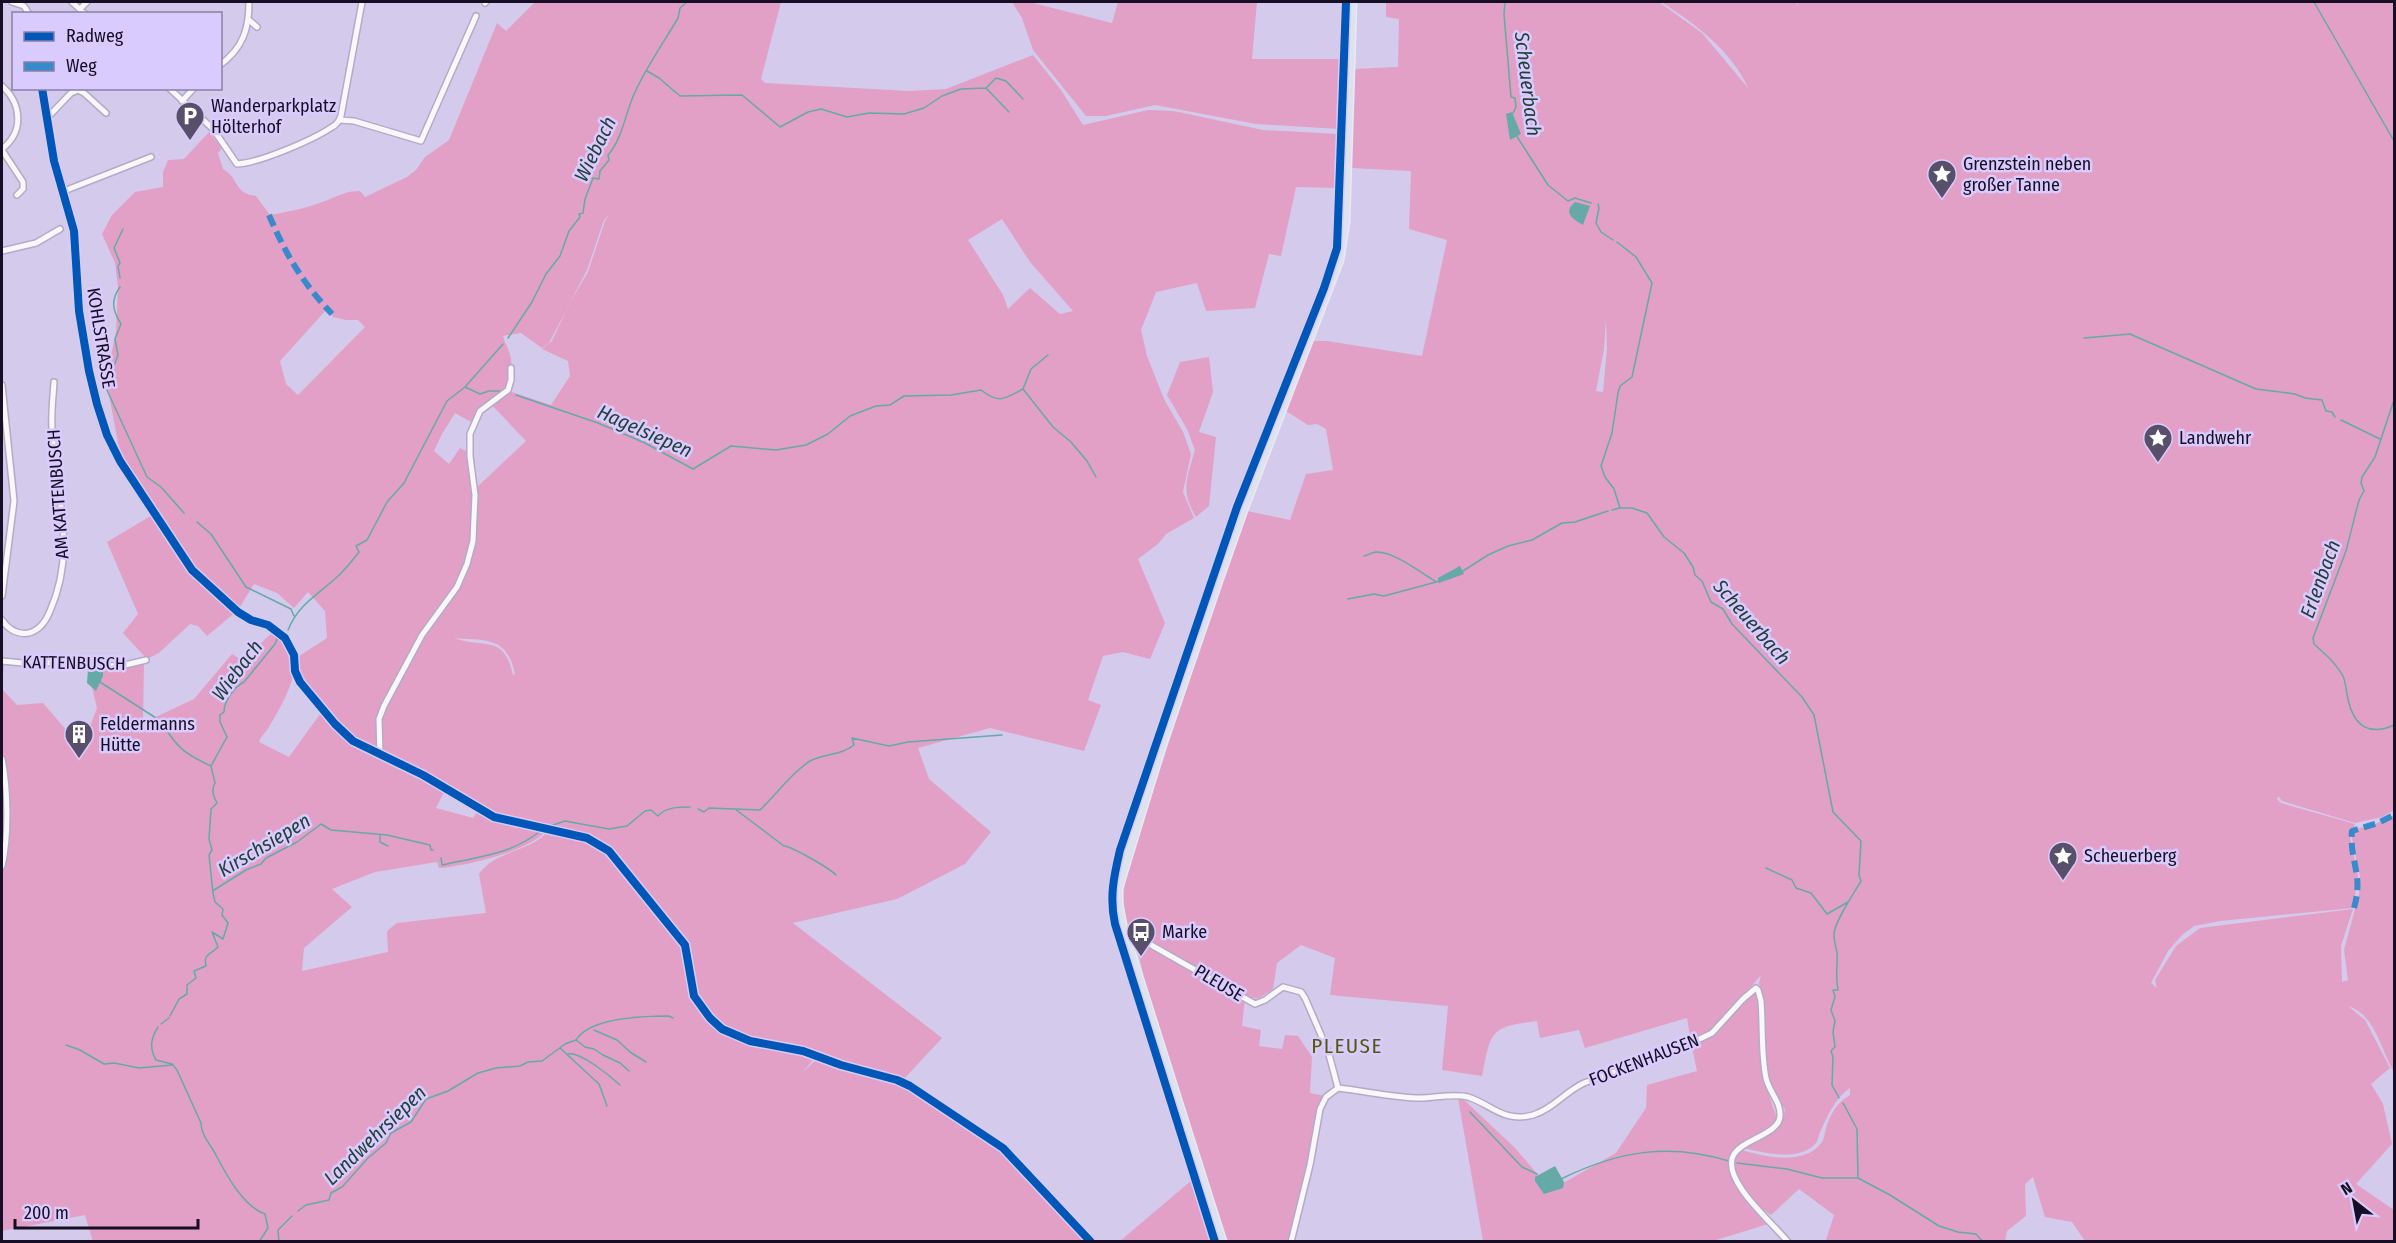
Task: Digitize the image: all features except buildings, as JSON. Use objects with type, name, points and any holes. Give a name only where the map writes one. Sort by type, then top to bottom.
[{"type":"main road","points":[[1222,1242],[1123,929],[1118,905],[1120,880],[1158,757],[1243,510],[1339,260],[1345,222],[1352,2]]},
{"type":"street","points":[[12,2],[24,6],[28,12]]},
{"type":"street","points":[[72,2],[83,11],[87,2]]},
{"type":"street","points":[[222,63],[234,54],[243,40],[249,20],[249,2]]},
{"type":"street","points":[[171,90],[213,129],[237,164],[262,158],[310,138],[332,127],[340,120],[362,2]]},
{"type":"street","points":[[340,120],[354,121],[422,141],[476,16]]},
{"type":"street","points":[[249,20],[257,27]]},
{"type":"street","points":[[2,86],[15,103],[18,119],[13,137],[2,149],[23,182],[23,189],[17,195]]},
{"type":"street","name":"KOHLSTRASSE","points":[[42,90],[54,161],[74,231],[78,294],[89,371],[107,435],[126,470],[192,570],[238,612],[251,620],[268,625],[281,634],[294,655],[295,671],[298,677],[335,724],[353,741],[380,755]]},
{"type":"street","points":[[47,118],[71,93],[78,90],[106,113]]},
{"type":"street","points":[[182,101],[192,90]]},
{"type":"street","points":[[64,192],[151,157]]},
{"type":"street","points":[[2,251],[36,243],[60,229]]},
{"type":"street","points":[[511,368],[508,390],[480,411],[470,434],[475,495],[473,540],[467,564],[457,587],[422,635],[384,706],[379,719],[380,755],[423,775],[494,817],[596,842],[616,858],[685,945],[694,996],[710,1018],[722,1029],[750,1041],[798,1050],[910,1086],[1003,1148],[1091,1242]]},
{"type":"street","name":"AM KATTENBUSCH","points":[[2,620],[8,628],[18,633],[26,633],[39,628],[47,618],[61,584],[65,539],[52,428],[54,382]]},
{"type":"street","points":[[2,385],[14,501],[2,596]]},
{"type":"street","name":"KATTENBUSCH","points":[[2,661],[33,664],[72,661],[88,665],[121,666],[146,660]]},
{"type":"street","points":[[2,759],[6,835],[2,866]]},
{"type":"street","name":"PLEUSE","points":[[1123,929],[1255,1004],[1282,987],[1301,992],[1328,1051],[1338,1088]]},
{"type":"street","name":"FOCKENHAUSEN","points":[[1338,1088],[1406,1098],[1467,1097],[1497,1113],[1510,1116],[1534,1115],[1553,1105],[1574,1087],[1712,1034],[1756,988],[1761,1000],[1766,1079],[1779,1105],[1780,1118],[1777,1125],[1738,1150],[1732,1161],[1733,1173],[1740,1187],[1788,1242]]},
{"type":"street","points":[[1291,1242],[1310,1165],[1320,1109],[1326,1097],[1338,1088]]},
{"type":"shaded area","points":[[535,2],[781,2],[761,79],[765,83],[909,91],[946,89],[1033,55],[1061,90],[1083,125],[1148,110],[1174,111],[1263,130],[1338,134],[1337,188],[1296,187],[1281,256],[1269,254],[1255,308],[1206,311],[1197,283],[1156,292],[1141,330],[1147,356],[1164,399],[1183,432],[1191,454],[1183,492],[1194,518],[1166,534],[1158,544],[1138,559],[1165,623],[1150,659],[1123,652],[1103,656],[1088,700],[1101,705],[1084,751],[990,728],[918,748],[929,779],[991,832],[965,864],[897,899],[793,923],[942,1038],[903,1080],[818,1054],[802,1073],[819,1057],[901,1082],[934,1106],[975,1129],[1000,1148],[1090,1241],[93,1242],[85,1215],[2,1231],[2,869],[8,809],[5,761],[2,751],[2,689],[17,705],[43,703],[74,739],[85,739],[97,708],[87,667],[120,667],[144,662],[143,723],[194,699],[232,654],[247,663],[260,644],[275,630],[286,640],[292,652],[293,677],[283,702],[259,742],[289,757],[323,710],[352,741],[423,776],[445,790],[436,808],[473,818],[478,810],[494,818],[547,830],[527,845],[481,861],[439,868],[437,862],[375,872],[332,889],[352,907],[304,948],[302,971],[388,952],[387,931],[397,923],[486,913],[479,874],[495,860],[533,843],[549,830],[577,837],[609,852],[684,946],[691,990],[701,1008],[694,990],[690,957],[685,941],[611,850],[588,836],[494,816],[424,774],[382,755],[380,719],[422,636],[429,636],[421,635],[378,718],[380,754],[344,732],[296,672],[296,658],[327,638],[325,611],[308,592],[294,608],[277,593],[254,584],[238,610],[193,570],[237,611],[207,636],[198,626],[190,624],[159,653],[147,659],[123,633],[138,614],[107,542],[154,514],[188,563],[121,459],[106,379],[116,332],[118,287],[115,263],[102,234],[112,215],[135,192],[163,187],[163,172],[168,160],[184,159],[209,132],[222,148],[218,153],[223,169],[240,189],[256,196],[270,215],[304,208],[350,192],[360,191],[365,197],[407,177],[416,170],[425,157],[449,140],[497,23],[506,31]],"holes":[[[609,215],[588,272],[570,302],[587,270],[604,220]],[[1002,219],[1030,262],[1073,311],[1060,314],[1030,288],[1008,309],[1003,295],[968,240]],[[327,309],[333,317],[358,320],[365,327],[298,395],[286,384],[280,361]],[[566,310],[552,341],[542,349],[568,361],[570,376],[551,405],[509,391],[490,403],[526,441],[474,490],[468,452],[460,448],[449,464],[434,451],[442,434],[455,413],[473,423],[485,406],[505,391],[511,374],[511,359],[503,336],[521,333],[542,348],[549,343]],[[454,638],[486,641],[501,647],[507,653],[515,674],[513,675],[504,653],[498,648]]]},
{"type":"shaded area","points":[[1012,2],[1029,2],[1112,23],[1118,2],[1257,2],[1252,59],[1342,59],[1339,129],[1256,124],[1155,105],[1106,116],[1086,116],[1033,50],[1022,18]]},
{"type":"shaded area","points":[[1386,2],[1659,2],[1702,33],[1748,88],[1733,62],[1711,39],[1661,2],[1794,2],[1799,6],[1796,2],[2391,2],[2394,4],[2394,810],[2382,817],[2355,823],[2282,801],[2278,796],[2277,799],[2281,803],[2355,824],[2351,834],[2355,829],[2373,825],[2394,815],[2394,1072],[2371,1025],[2357,1010],[2348,1006],[2365,1020],[2390,1068],[2371,1084],[2383,1104],[2392,1144],[2356,1184],[2394,1210],[2394,1241],[2085,1241],[2072,1222],[2045,1217],[2033,1177],[2025,1184],[2026,1216],[2007,1231],[2005,1241],[1828,1241],[1826,1240],[1834,1215],[1799,1189],[1771,1215],[1756,1204],[1743,1189],[1734,1163],[1735,1153],[1730,1159],[1731,1175],[1749,1203],[1768,1224],[1713,1241],[1483,1241],[1458,1098],[1463,1099],[1515,1148],[1551,1190],[1616,1153],[1646,1108],[1647,1085],[1697,1071],[1692,1047],[1716,1033],[1756,987],[1764,1081],[1776,1116],[1784,1114],[1785,1110],[1768,1079],[1759,983],[1761,975],[1713,1032],[1691,1043],[1687,1018],[1585,1048],[1579,1030],[1540,1038],[1537,1021],[1522,1023],[1495,1033],[1488,1049],[1482,1076],[1442,1070],[1448,1006],[1330,995],[1335,958],[1301,945],[1277,963],[1273,989],[1259,998],[1245,998],[1127,927],[1123,895],[1128,867],[1247,511],[1290,520],[1306,474],[1333,470],[1326,429],[1317,424],[1308,425],[1286,411],[1314,341],[1422,356],[1447,240],[1409,229],[1411,171],[1351,168],[1353,69],[1398,67],[1399,19],[1386,17]],"holes":[[[1606,319],[1607,349],[1603,392],[1596,391],[1604,349]],[[2351,834],[2360,876],[2359,894],[2344,950],[2348,980],[2342,982],[2341,946],[2353,909],[2200,928],[2176,946],[2155,980],[2157,988],[2151,983],[2168,951],[2182,935],[2194,926],[2220,921],[2353,908],[2358,877]],[[1850,1088],[1850,1095],[1835,1109],[1823,1141],[1815,1150],[1784,1158],[1742,1150],[1736,1152],[1744,1148],[1792,1154],[1809,1149],[1816,1143],[1836,1102]]]},
{"type":"shaded area","points":[[1512,112],[1521,134],[1510,140],[1506,114]]},
{"type":"shaded area","points":[[1575,202],[1590,206],[1583,225],[1570,215],[1569,209]]},
{"type":"shaded area","points":[[1209,357],[1213,392],[1199,432],[1216,437],[1209,506],[1196,517],[1187,492],[1188,477],[1195,450],[1187,429],[1167,395],[1180,362]]},
{"type":"shaded area","points":[[1460,566],[1464,574],[1439,583],[1438,578]]},
{"type":"shaded area","points":[[2,662],[4,662],[2,689]]},
{"type":"shaded area","points":[[88,669],[103,669],[103,676],[96,691],[87,683]]},
{"type":"shaded area","points":[[2,767],[5,814],[2,861]]},
{"type":"shaded area","points":[[1135,936],[1245,999],[1242,1026],[1261,1030],[1259,1046],[1282,1049],[1285,1035],[1298,1036],[1312,1057],[1310,1093],[1325,1096],[1289,1241],[1228,1241],[1144,980]]},
{"type":"shaded area","points":[[1555,1166],[1564,1182],[1563,1188],[1544,1194],[1535,1181],[1535,1177]]},
{"type":"shaded area","points":[[1192,1180],[1213,1241],[1120,1241]]},
{"type":"waterway","name":"Wiebach","points":[[508,338],[532,302],[546,274],[560,256],[569,231],[580,217],[579,214],[583,213],[585,199],[593,178],[599,179],[600,171],[609,160],[608,155],[617,142],[640,82],[678,18],[680,8],[687,2]]},
{"type":"waterway","name":"Scheuerbach","points":[[1505,2],[1511,97],[1515,98],[1516,107],[1513,113]]},
{"type":"waterway","name":"Erlenbach","points":[[2314,2],[2394,141]]},
{"type":"waterway","points":[[647,71],[680,96],[742,95],[780,127],[808,112],[821,109],[847,117],[869,113],[904,114],[924,108],[942,96],[961,89],[986,88],[1009,112]]},
{"type":"waterway","points":[[986,88],[996,78],[1006,81],[1023,99]]},
{"type":"waterway","name":"Scheuerbach","points":[[1516,135],[1548,185],[1568,201],[1575,198],[1591,203]]},
{"type":"waterway","name":"Scheuerbach","points":[[1598,204],[1596,223],[1601,232],[1613,240]]},
{"type":"waterway","points":[[120,278],[118,266],[120,263],[114,248],[123,229]]},
{"type":"waterway","name":"Scheuerbach","points":[[1617,242],[1636,257],[1652,283],[1632,377],[1620,386],[1618,393],[1612,433],[1601,466],[1605,477],[1614,489],[1620,508],[1632,508],[1647,513],[1664,537],[1684,553],[1695,575],[1702,581],[1711,602],[1723,609],[1732,624],[1802,697],[1814,715],[1833,812],[1861,841],[1859,875],[1861,881],[1840,916],[1834,935],[1838,990],[1833,990],[1835,997],[1831,1010],[1835,1021],[1833,1032],[1835,1047],[1831,1051],[1833,1057],[1832,1085],[1839,1098]]},
{"type":"waterway","points":[[120,287],[114,301],[116,315],[121,324],[115,339],[118,355],[106,388],[147,477],[161,487],[184,513]]},
{"type":"waterway","points":[[2084,338],[2130,334],[2256,389],[2322,400],[2326,411],[2332,412],[2335,417]]},
{"type":"waterway","name":"Wiebach","points":[[288,630],[303,607],[339,575],[359,552],[356,546],[367,540],[387,502],[404,483],[447,401],[465,387],[503,344]]},
{"type":"waterway","points":[[1023,389],[1031,369],[1048,355]]},
{"type":"waterway","name":"Hagelsiepen","points":[[465,387],[480,394],[500,391]]},
{"type":"waterway","name":"Hagelsiepen","points":[[516,395],[598,423],[645,443],[693,469],[731,446],[776,450],[806,445],[828,434],[850,416],[876,406],[890,405],[904,396],[951,395],[981,390],[992,397],[1002,398],[1023,389],[1053,427],[1071,442],[1087,461],[1096,477]]},
{"type":"waterway","name":"Erlenbach","points":[[2394,400],[2375,457],[2362,477],[2361,483],[2364,491],[2359,500],[2346,551],[2313,638],[2314,644],[2334,663],[2343,676],[2351,709],[2359,722],[2364,727],[2378,730],[2394,725]]},
{"type":"waterway","points":[[2341,420],[2380,439]]},
{"type":"waterway","points":[[1612,510],[1620,508]]},
{"type":"waterway","points":[[1463,571],[1488,555],[1508,546],[1532,540],[1562,523],[1575,522],[1608,511]]},
{"type":"waterway","points":[[197,522],[211,534],[246,587],[291,609],[294,616]]},
{"type":"waterway","points":[[1364,556],[1373,552],[1391,555],[1435,581]]},
{"type":"waterway","points":[[1348,599],[1374,594],[1384,596],[1440,581]]},
{"type":"waterway","name":"Wiebach","points":[[170,1016],[179,999],[187,994],[187,985],[196,978],[194,971],[206,966],[207,956],[218,947],[212,932],[223,939],[228,923],[222,915],[223,909],[215,902],[209,855],[212,850],[209,839],[211,809],[217,803],[213,793],[215,783],[211,766],[227,737],[220,722],[220,715],[224,712],[230,695],[244,682],[277,639]]},
{"type":"waterway","points":[[100,682],[156,718]]},
{"type":"waterway","points":[[162,723],[172,739],[182,749],[211,766]]},
{"type":"waterway","name":"Kirschsiepen","points":[[698,809],[704,812],[709,808],[760,810],[803,766],[815,758],[849,749],[854,745],[852,738],[889,746],[908,742],[1002,735]]},
{"type":"waterway","name":"Kirschsiepen","points":[[550,826],[565,821],[609,829],[627,826],[645,811],[651,810],[658,816],[668,809],[690,807]]},
{"type":"waterway","points":[[735,809],[784,846],[811,858],[836,875]]},
{"type":"waterway","name":"Kirschsiepen","points":[[214,890],[297,842],[321,824],[331,830],[387,835],[430,845],[433,850]]},
{"type":"waterway","name":"Kirschsiepen","points":[[441,858],[442,865],[492,854],[516,846],[539,832]]},
{"type":"waterway","points":[[380,835],[380,842],[388,846]]},
{"type":"waterway","points":[[1766,868],[1792,880],[1796,888],[1811,893],[1827,914],[1848,902]]},
{"type":"waterway","name":"Landwehrsiepen","points":[[298,1211],[306,1205],[329,1200],[331,1193],[342,1187],[368,1158],[386,1143],[391,1133],[411,1122],[426,1099],[448,1091],[478,1073],[542,1061],[565,1044],[576,1040],[583,1032],[605,1022],[646,1017],[669,1016],[673,1018]]},
{"type":"waterway","name":"Wiebach","points":[[161,1024],[169,1018]]},
{"type":"waterway","name":"Wiebach","points":[[158,1027],[152,1043],[152,1051],[156,1060],[172,1064],[177,1070],[205,1137],[226,1173],[243,1198],[265,1214],[268,1228],[259,1242]]},
{"type":"waterway","points":[[594,1030],[617,1040],[646,1062]]},
{"type":"waterway","points":[[576,1040],[585,1047],[594,1049],[620,1063],[629,1071]]},
{"type":"waterway","points":[[66,1045],[104,1064],[114,1063],[139,1068],[172,1065]]},
{"type":"waterway","points":[[560,1048],[599,1084],[607,1106]]},
{"type":"waterway","points":[[568,1054],[587,1060],[620,1085]]},
{"type":"waterway","name":"Scheuerbach","points":[[1843,1103],[1857,1129],[1858,1178],[1939,1226],[1958,1232],[1976,1234],[1983,1242]]},
{"type":"waterway","points":[[1470,1112],[1522,1167],[1537,1174]]},
{"type":"waterway","points":[[1561,1179],[1604,1161],[1645,1152],[1686,1152],[1729,1161]]},
{"type":"waterway","points":[[1737,1163],[1787,1169],[1822,1178],[1858,1178]]},
{"type":"waterway","points":[[279,1242],[278,1230],[292,1216]]},
{"type":"marked path","points":[[269,215],[296,268],[332,314]]},
{"type":"marked path","points":[[2354,908],[2357,896],[2357,877],[2352,851],[2352,831],[2394,815]]},
{"type":"cycle path","points":[[1215,1242],[1115,924],[1112,905],[1113,887],[1120,850],[1237,507],[1324,288],[1337,248],[1346,2]]},
{"type":"cycle path","points":[[42,90],[54,161],[74,231],[79,311],[97,404],[107,435],[120,461],[192,570],[238,612],[251,620],[268,625],[285,638],[294,655],[295,671],[300,682],[335,724],[353,741],[423,775],[494,817],[587,838],[609,851],[685,945],[694,996],[710,1018],[722,1029],[750,1041],[803,1051],[910,1086],[1003,1148],[1091,1242]]},
{"type":"place","name":"Wanderparkplatz Hölterhof","points":[[190,142]]},
{"type":"place","name":"Grenzstein neben großer Tanne","points":[[1942,200]]},
{"type":"place","name":"Landwehr","points":[[2158,464]]},
{"type":"place","name":"Feldermanns Hütte","points":[[79,760]]},
{"type":"place","name":"Scheuerberg","points":[[2063,882]]},
{"type":"place","name":"Marke","points":[[1141,958]]},
{"type":"district","name":"PLEUSE","points":[[1347,1046]]}]
